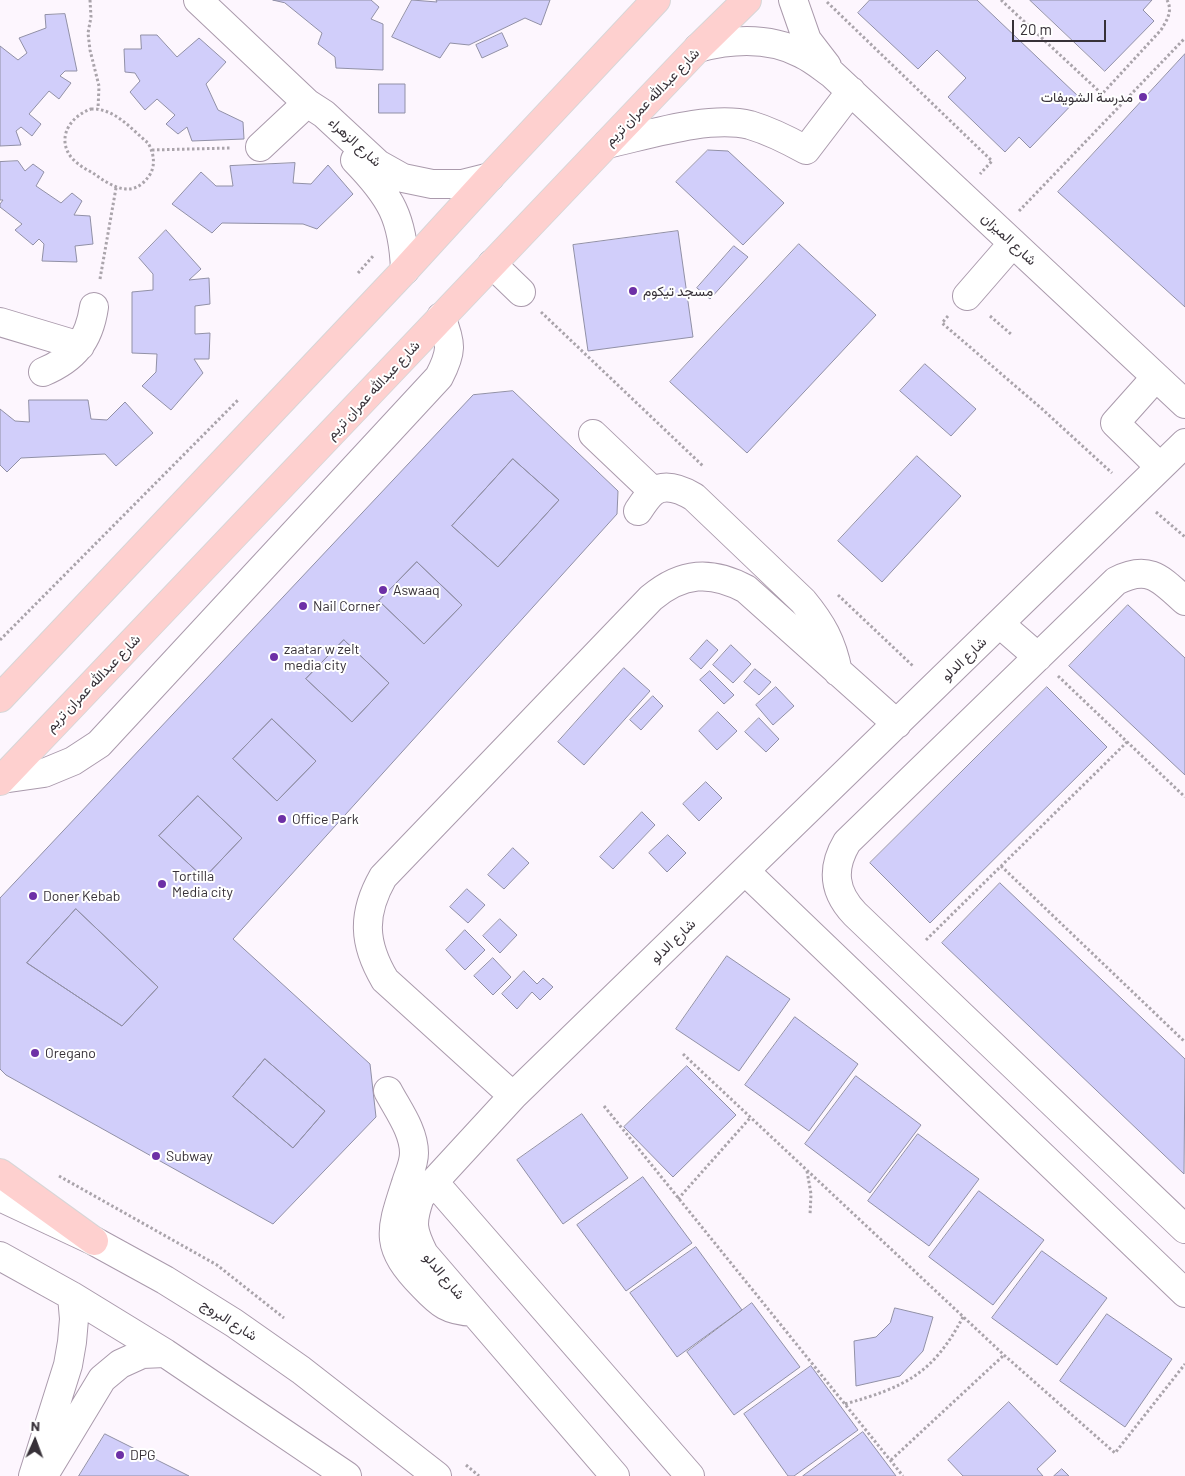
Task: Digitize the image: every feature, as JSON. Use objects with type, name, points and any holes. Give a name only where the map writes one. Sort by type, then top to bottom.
[{"type":"main road","points":[[0,698],[405,270],[656,0]]},
{"type":"main road","name":"شارع عبدالله عمران تريم","points":[[1,780],[698,48],[747,0]]},
{"type":"main road","points":[[0,1173],[94,1241]]},
{"type":"street","name":"شارع الزهراء","points":[[198,0],[308,104],[324,114],[378,164],[404,178],[432,184],[462,184],[490,177]]},
{"type":"street","name":"شارع الميزان","points":[[793,0],[808,40],[842,82],[1185,404]]},
{"type":"street","name":"شارع الميزان","points":[[698,48],[719,43],[762,42],[802,54],[842,82]]},
{"type":"street","points":[[607,144],[690,126],[719,122],[749,125],[777,135],[806,150],[842,82]]},
{"type":"street","name":"شارع الزهراء","points":[[308,104],[318,120],[370,175],[386,196],[397,219],[404,244],[405,270]]},
{"type":"street","points":[[260,147],[308,104]]},
{"type":"street","points":[[967,296],[1006,237]]},
{"type":"street","points":[[492,264],[521,292]]},
{"type":"street","points":[[43,372],[58,366],[80,346],[87,334],[94,308]]},
{"type":"street","points":[[1,780],[44,773],[73,761],[99,744],[439,377],[448,358],[449,344],[449,337],[442,317]]},
{"type":"street","points":[[0,322],[80,346]]},
{"type":"street","points":[[1156,377],[1115,423],[1160,467]]},
{"type":"street","points":[[593,434],[645,501],[667,488],[681,490],[694,497],[803,601],[816,616],[827,634],[834,652],[838,672]]},
{"type":"street","name":"شارع الدلو","points":[[615,1476],[424,1254],[415,1236],[414,1216],[420,1197],[513,1096],[1185,444]]},
{"type":"street","points":[[1185,601],[1159,578],[1144,573],[1129,574],[1116,581],[847,842],[840,854],[836,880],[846,904],[1185,1230]]},
{"type":"street","points":[[513,1096],[385,980],[376,964],[370,947],[367,929],[369,910],[374,893],[383,877],[652,598],[665,587],[680,580],[697,576],[714,576],[731,580],[746,589],[897,724]]},
{"type":"street","points":[[1000,624],[1038,657]]},
{"type":"street","points":[[745,871],[1185,1293]]},
{"type":"street","points":[[388,1091],[410,1134],[414,1155],[412,1167],[393,1221],[397,1252],[412,1275],[440,1304],[462,1312],[474,1312]]},
{"type":"street","points":[[434,1182],[690,1476]]},
{"type":"street","name":"شارع البروج","points":[[0,1197],[94,1241],[165,1280],[234,1323],[301,1370],[437,1476]]},
{"type":"street","points":[[0,1256],[72,1296],[165,1353],[346,1476]]},
{"type":"street","points":[[33,1476],[68,1365],[73,1327],[72,1296]]},
{"type":"street","points":[[43,1476],[102,1379],[120,1364],[142,1354],[165,1353]]},
{"type":"path","points":[[90,0],[91,17],[88,33],[99,86],[98,108]]},
{"type":"path","points":[[824,0],[992,162],[962,195]]},
{"type":"path","points":[[1001,0],[1102,94],[1161,30],[1169,18],[1169,4],[1167,0]]},
{"type":"path","points":[[1006,237],[1185,38]]},
{"type":"path","points":[[98,108],[113,113],[148,143],[152,150],[154,163],[150,175],[141,184],[129,189],[116,188],[76,162],[70,155],[66,137],[68,128],[74,118],[82,112],[98,108]]},
{"type":"path","points":[[152,150],[260,147]]},
{"type":"path","points":[[94,308],[116,188]]},
{"type":"path","points":[[354,277],[379,249]]},
{"type":"path","points":[[967,296],[942,322],[1041,408],[1134,494],[1185,537]]},
{"type":"path","points":[[0,640],[243,394]]},
{"type":"path","points":[[1038,657],[1185,797]]},
{"type":"path","points":[[905,962],[1127,742]]},
{"type":"path","points":[[1001,866],[1185,1042]]},
{"type":"path","points":[[683,1054],[1004,1355],[1115,1452],[1185,1364]]},
{"type":"path","points":[[604,1106],[903,1476]]},
{"type":"path","points":[[678,1199],[750,1118]]},
{"type":"path","points":[[807,1171],[811,1194],[810,1215]]},
{"type":"path","points":[[845,1404],[886,1391],[920,1373],[938,1357],[952,1338],[963,1317]]},
{"type":"path","points":[[891,1460],[1004,1355]]},
{"type":"building","points":[[273,0],[371,0],[379,7],[371,19],[383,24],[383,70],[336,68],[335,57],[318,44],[322,33],[285,3]]},
{"type":"building","points":[[412,0],[437,2],[436,0],[550,0],[541,25],[525,18],[469,45],[450,43],[440,58],[392,37]]},
{"type":"building","points":[[870,0],[977,0],[1079,97],[1030,148],[1019,137],[1005,152],[948,97],[966,78],[937,50],[918,69],[858,13]]},
{"type":"building","points":[[1030,0],[1152,0],[1143,10],[1154,21],[1105,71]]},
{"type":"building","points":[[65,14],[77,71],[65,71],[60,76],[71,83],[59,99],[49,91],[29,114],[41,124],[32,136],[21,127],[16,131],[21,145],[0,146],[0,46],[18,60],[27,53],[19,38],[46,28],[45,15]]},
{"type":"building","points":[[502,33],[508,46],[482,58],[476,45]]},
{"type":"building","points":[[141,35],[157,35],[177,57],[199,38],[226,62],[206,84],[218,110],[243,122],[244,139],[192,141],[187,127],[178,134],[166,124],[175,115],[157,99],[145,110],[130,92],[140,81],[135,73],[125,72],[124,49],[141,49]]},
{"type":"building","points":[[1185,54],[1185,307],[1058,192]]},
{"type":"building","points":[[379,84],[405,84],[405,113],[379,113]]},
{"type":"building","points":[[708,150],[728,151],[784,203],[743,245],[676,182]]},
{"type":"building","points":[[18,161],[25,171],[33,164],[44,172],[36,186],[61,203],[72,193],[82,201],[74,215],[90,216],[93,244],[75,246],[77,262],[42,261],[44,244],[39,239],[33,245],[15,230],[22,224],[0,207],[3,200],[0,200],[0,162]]},
{"type":"building","points":[[295,163],[293,183],[311,184],[328,165],[353,194],[317,229],[303,224],[222,223],[212,233],[172,204],[201,172],[216,186],[233,186],[230,166]]},
{"type":"building","points":[[166,230],[201,269],[189,280],[209,278],[210,304],[195,306],[195,334],[210,333],[209,359],[194,359],[203,373],[171,410],[142,386],[156,372],[157,354],[132,353],[132,292],[153,290],[153,274],[139,258]]},
{"type":"building","name":"مسجد تيكوم","points":[[678,231],[693,337],[588,351],[573,245]]},
{"type":"building","points":[[799,244],[876,315],[747,453],[670,382]]},
{"type":"building","points":[[734,246],[748,257],[710,299],[697,288]]},
{"type":"building","points":[[925,364],[976,409],[951,436],[900,391]]},
{"type":"building","name":"Office Park","points":[[513,391],[618,491],[617,514],[233,939],[370,1064],[376,1117],[273,1224],[6,1075],[0,1069],[0,898],[473,395]],"holes":[[[513,459],[559,500],[498,567],[452,526]],[[417,562],[462,605],[424,644],[379,601]],[[344,640],[389,683],[352,722],[306,679]],[[272,719],[316,761],[277,801],[233,759]],[[198,796],[242,838],[204,878],[159,836]],[[76,909],[158,987],[122,1026],[27,963]],[[265,1059],[325,1111],[293,1148],[233,1097]]]},
{"type":"building","points":[[29,400],[88,400],[91,419],[107,420],[125,402],[153,433],[116,466],[105,454],[21,458],[7,472],[0,465],[0,409],[15,421],[29,422]]},
{"type":"building","points":[[917,456],[961,496],[882,582],[838,541]]},
{"type":"building","points":[[513,459],[559,500],[498,567],[452,526]]},
{"type":"building","points":[[417,562],[462,605],[424,644],[379,601]]},
{"type":"building","points":[[1128,605],[1185,658],[1185,775],[1069,666]]},
{"type":"building","points":[[344,640],[389,683],[352,722],[306,679]]},
{"type":"building","points":[[707,640],[718,650],[701,669],[690,659]]},
{"type":"building","points":[[731,645],[751,664],[733,683],[713,665]]},
{"type":"building","points":[[624,668],[650,691],[584,765],[558,742]]},
{"type":"building","points":[[755,669],[771,682],[759,695],[744,682]]},
{"type":"building","points":[[710,671],[734,695],[724,704],[700,680]]},
{"type":"building","points":[[776,687],[794,706],[773,725],[756,705]]},
{"type":"building","points":[[1047,687],[1107,747],[930,923],[870,863]]},
{"type":"building","points":[[653,696],[663,706],[641,730],[630,720]]},
{"type":"building","points":[[718,712],[737,731],[717,750],[699,731]]},
{"type":"building","points":[[759,718],[779,739],[766,752],[745,732]]},
{"type":"building","points":[[272,719],[316,761],[277,801],[233,759]]},
{"type":"building","points":[[706,782],[722,798],[699,821],[683,804]]},
{"type":"building","points":[[198,796],[242,838],[204,878],[159,836]]},
{"type":"building","points":[[642,812],[655,825],[613,869],[600,857]]},
{"type":"building","points":[[668,835],[686,853],[667,872],[649,853]]},
{"type":"building","points":[[513,848],[529,863],[504,889],[488,875]]},
{"type":"building","points":[[1000,883],[1185,1059],[1184,1174],[942,943]]},
{"type":"building","points":[[467,889],[485,905],[468,923],[450,907]]},
{"type":"building","points":[[76,909],[158,987],[122,1026],[27,963]]},
{"type":"building","points":[[500,919],[517,935],[500,953],[483,936]]},
{"type":"building","points":[[465,930],[485,950],[465,970],[446,950]]},
{"type":"building","points":[[727,956],[790,999],[739,1071],[676,1029]]},
{"type":"building","points":[[493,958],[511,977],[493,995],[474,976]]},
{"type":"building","points":[[524,971],[537,984],[543,978],[553,987],[540,1000],[532,992],[517,1009],[502,994]]},
{"type":"building","points":[[795,1017],[858,1064],[809,1131],[745,1085]]},
{"type":"building","points":[[265,1059],[325,1111],[293,1148],[233,1097]]},
{"type":"building","points":[[687,1066],[736,1115],[673,1177],[624,1127]]},
{"type":"building","points":[[856,1076],[921,1125],[870,1193],[805,1144]]},
{"type":"building","points":[[582,1114],[628,1178],[563,1224],[517,1160]]},
{"type":"building","points":[[918,1134],[979,1179],[929,1246],[868,1201]]},
{"type":"building","points":[[643,1177],[692,1243],[626,1291],[577,1225]]},
{"type":"building","points":[[979,1191],[1044,1240],[993,1305],[929,1257]]},
{"type":"building","points":[[696,1247],[742,1310],[677,1357],[630,1293]]},
{"type":"building","points":[[1042,1251],[1107,1298],[1057,1365],[992,1318]]},
{"type":"building","points":[[752,1303],[800,1367],[734,1415],[687,1352]]},
{"type":"building","points":[[895,1308],[933,1317],[923,1351],[900,1376],[856,1386],[854,1341],[876,1337],[890,1323]]},
{"type":"building","points":[[1107,1314],[1172,1359],[1125,1427],[1060,1381]]},
{"type":"building","points":[[811,1366],[858,1430],[794,1476],[788,1476],[744,1414]]},
{"type":"building","points":[[1009,1402],[1056,1451],[1037,1469],[1043,1476],[963,1476],[948,1460]]},
{"type":"building","points":[[863,1432],[896,1476],[803,1476]]},
{"type":"building","name":"DPG","points":[[105,1434],[189,1476],[79,1476]]},
{"type":"building","points":[[1062,1469],[1069,1476],[1054,1476]]},
{"type":"place","name":"مدرسة الشويفات","points":[[1143,97]]},
{"type":"place","name":"مسجد تيكوم","points":[[633,291]]},
{"type":"place","name":"Aswaaq","points":[[383,590]]},
{"type":"place","name":"Nail Corner","points":[[303,606]]},
{"type":"place","name":"zaatar w zelt media city","points":[[274,657]]},
{"type":"place","name":"Office Park","points":[[282,819]]},
{"type":"place","name":"Tortilla Media city","points":[[162,884]]},
{"type":"place","name":"Doner Kebab","points":[[33,896]]},
{"type":"place","name":"Oregano","points":[[35,1053]]},
{"type":"place","name":"Subway","points":[[156,1156]]},
{"type":"place","name":"DPG","points":[[120,1455]]}]
